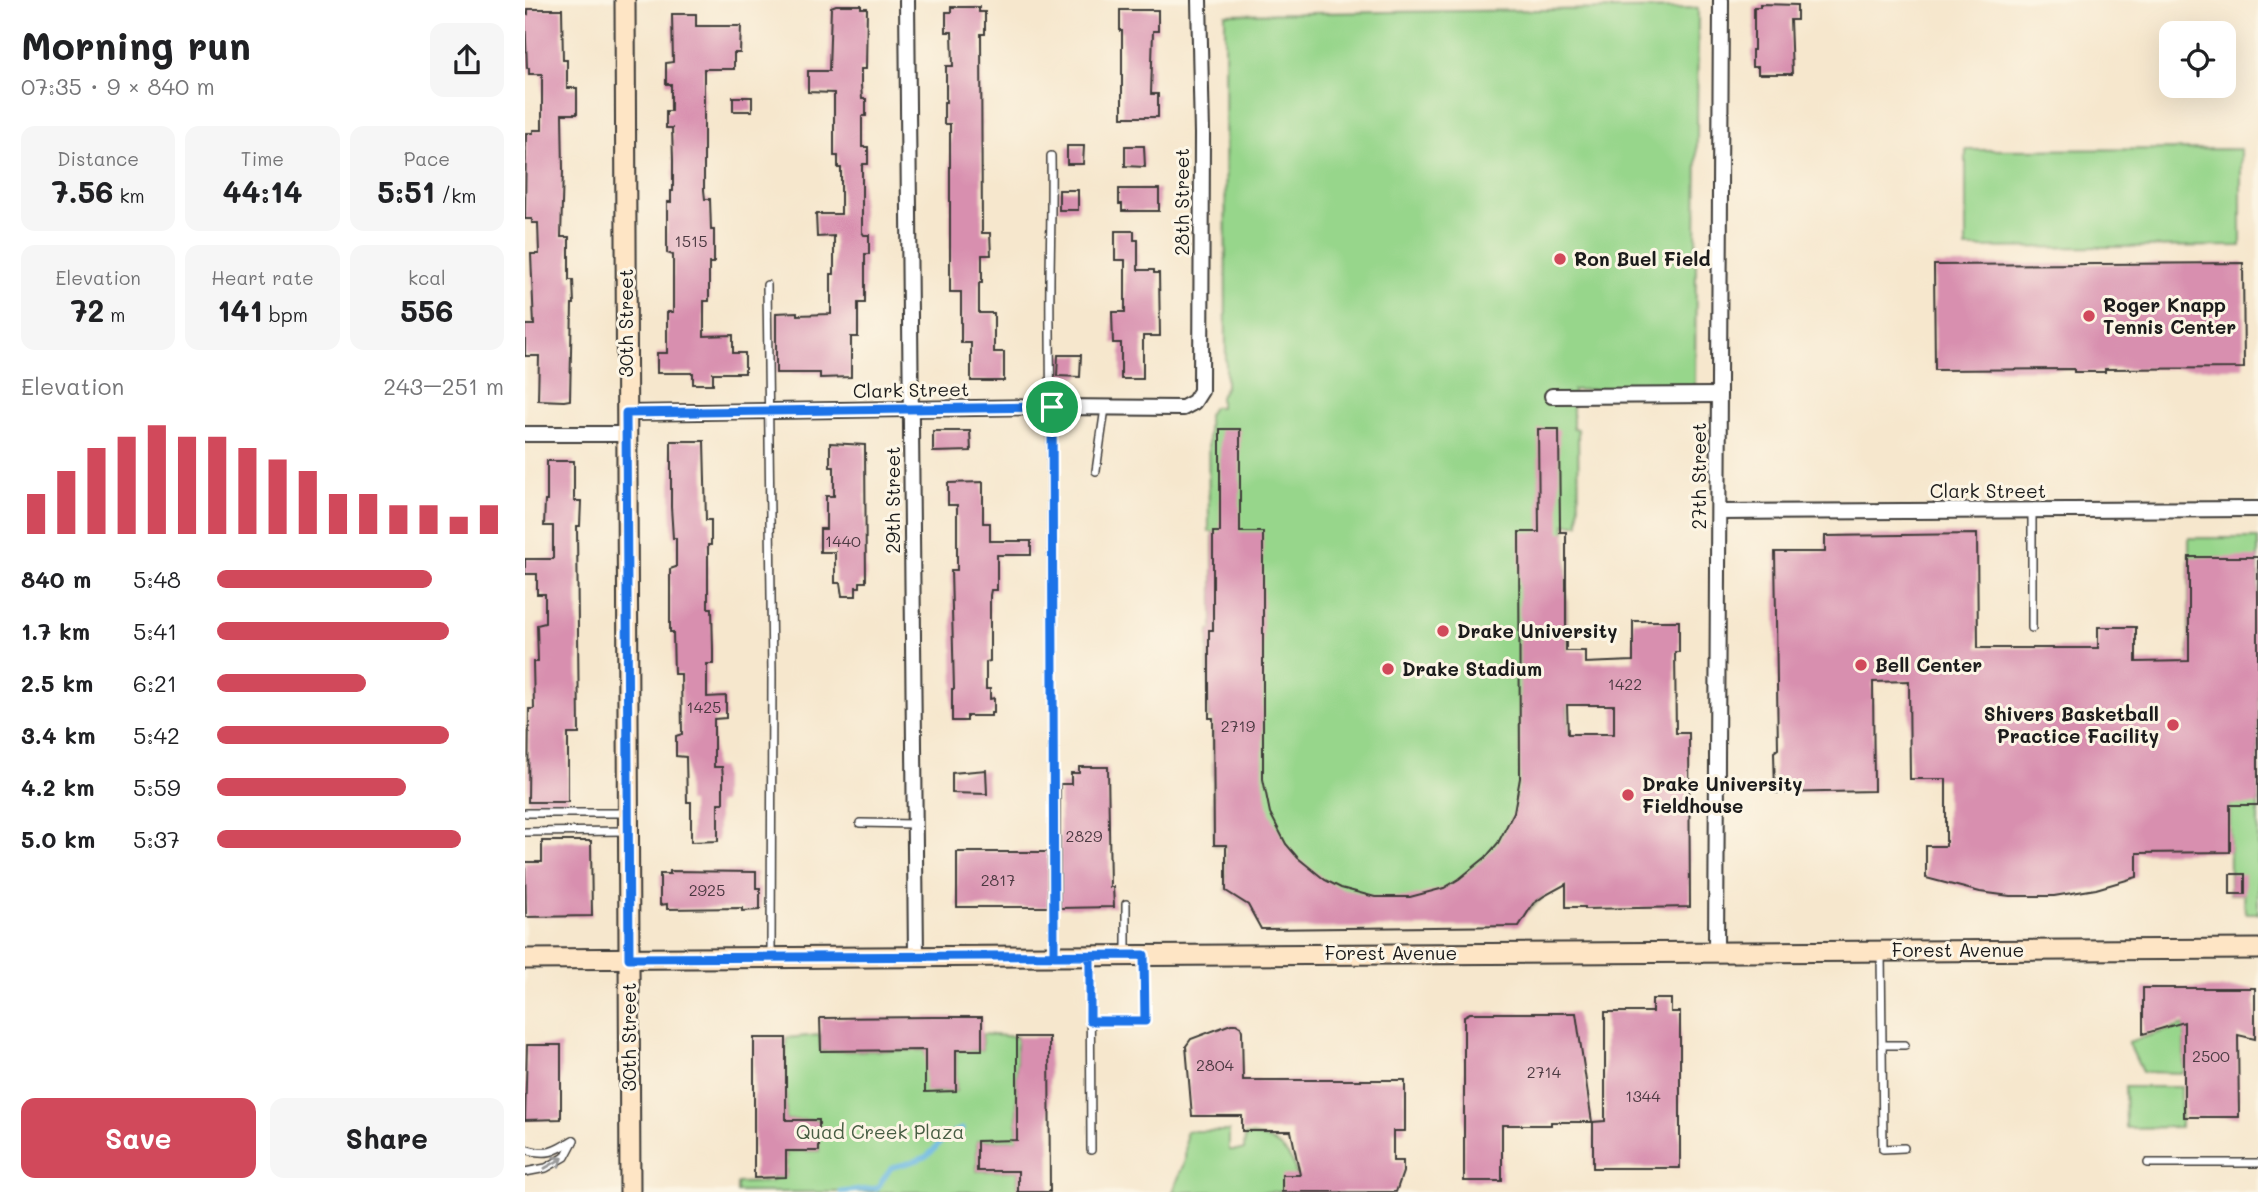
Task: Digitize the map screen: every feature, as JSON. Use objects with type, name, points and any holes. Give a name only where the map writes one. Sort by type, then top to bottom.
[{"type":"main road","name":"30th Street","points":[[625,0],[630,1192]]},
{"type":"main road","name":"Forest Avenue","points":[[525,959],[2258,948]]},
{"type":"street","name":"29th Street","points":[[907,0],[916,957]]},
{"type":"street","name":"28th Street","points":[[1194,402],[1201,391],[1202,134],[1199,0]]},
{"type":"street","name":"27th Street","points":[[1716,952],[1721,0]]},
{"type":"street","points":[[1552,396],[1719,396]]},
{"type":"street","name":"Clark Street","points":[[626,413],[1052,407],[1183,408],[1194,402]]},
{"type":"street","points":[[525,434],[626,434]]},
{"type":"street","name":"Clark Street","points":[[1719,512],[2258,509]]},
{"type":"lane","points":[[1051,156],[1049,265],[1054,956]]},
{"type":"lane","points":[[767,285],[772,673],[771,959]]},
{"type":"lane","points":[[1096,471],[1105,408]]},
{"type":"lane","points":[[2032,510],[2032,628]]},
{"type":"lane","points":[[526,813],[628,822]]},
{"type":"lane","points":[[525,832],[628,822]]},
{"type":"lane","points":[[860,823],[915,824]]},
{"type":"lane","points":[[1090,1021],[1145,1021],[1126,904]]},
{"type":"lane","points":[[1881,951],[1883,1149],[1904,1149]]},
{"type":"lane","points":[[1090,956],[1091,1150]]},
{"type":"lane","points":[[1882,1045],[1905,1045]]},
{"type":"lane","points":[[525,1149],[543,1153],[555,1152],[574,1140],[565,1157],[546,1168],[525,1172]]},
{"type":"lane","points":[[2148,1163],[2258,1163]]},
{"type":"green space","points":[[1698,8],[1695,388],[1573,390],[1573,428],[1578,429],[1579,524],[1565,524],[1568,734],[1544,896],[1525,914],[1248,905],[1226,890],[1226,846],[1214,845],[1213,718],[1208,718],[1209,630],[1213,630],[1213,532],[1209,532],[1208,415],[1213,407],[1220,407],[1220,397],[1226,385],[1225,14]]},
{"type":"green space","points":[[2241,149],[2241,246],[1966,248],[1966,150]]},
{"type":"green space","points":[[2189,538],[2258,538],[2258,913],[2245,913],[2244,894],[2230,894],[2229,662],[2189,661]]},
{"type":"green space","points":[[2184,1025],[2184,1073],[2142,1072],[2128,1042]]},
{"type":"green space","name":"Quad Creek Plaza","points":[[982,1034],[1017,1037],[1017,1140],[977,1141],[977,1171],[1018,1171],[1018,1192],[737,1192],[737,1183],[771,1182],[772,1177],[786,1177],[786,1151],[819,1151],[818,1120],[786,1120],[786,1038],[820,1035],[821,1051],[925,1050],[931,1092],[956,1091],[956,1050],[982,1050]]},
{"type":"green space","points":[[2125,1087],[2181,1087],[2181,1127],[2126,1128]]},
{"type":"green space","points":[[1186,1131],[1229,1131],[1229,1150],[1244,1150],[1245,1135],[1272,1141],[1291,1160],[1297,1178],[1282,1192],[1173,1192],[1185,1160]]},
{"type":"building","points":[[1760,4],[1797,5],[1797,20],[1790,20],[1792,74],[1758,74],[1758,67],[1752,67],[1754,7],[1760,7]]},
{"type":"building","points":[[861,5],[861,8],[867,8],[866,69],[861,69],[862,99],[866,99],[866,116],[862,116],[862,147],[868,147],[868,164],[863,164],[862,167],[862,232],[869,235],[869,254],[865,254],[865,303],[858,303],[858,337],[851,337],[851,377],[820,378],[820,373],[776,373],[776,313],[831,314],[834,236],[817,237],[816,214],[841,214],[841,168],[838,168],[838,156],[834,156],[834,93],[808,92],[808,71],[829,71],[831,7]]},
{"type":"building","points":[[951,7],[979,7],[979,12],[985,12],[985,34],[981,34],[982,233],[990,233],[991,255],[982,255],[979,313],[994,313],[994,352],[1004,352],[1004,381],[971,381],[971,343],[961,343],[961,292],[950,292],[950,124],[944,124],[944,102],[946,66],[953,66],[952,32],[946,32],[946,12],[951,12]]},
{"type":"building","points":[[528,9],[562,9],[563,60],[567,60],[567,88],[577,88],[577,114],[562,114],[561,237],[569,237],[569,280],[573,280],[574,304],[570,400],[564,401],[538,400],[539,356],[525,356],[525,325],[534,325],[531,254],[539,254],[538,223],[525,219],[526,133],[542,130],[542,74],[529,74],[527,68],[525,13],[528,14]]},
{"type":"building","points":[[1120,10],[1158,10],[1158,31],[1153,31],[1151,94],[1158,94],[1158,117],[1122,117]]},
{"type":"building","points":[[672,14],[696,14],[696,26],[741,26],[740,53],[734,53],[734,69],[704,69],[704,190],[705,199],[710,199],[714,263],[709,263],[709,301],[704,301],[704,336],[733,335],[733,353],[745,353],[745,373],[713,373],[713,384],[693,384],[693,373],[657,373],[657,353],[667,353],[667,312],[673,312],[673,255],[667,253],[667,202],[671,202],[673,191],[672,128],[666,128],[666,111],[671,111],[671,84],[666,84],[666,63],[673,62]]},
{"type":"building","points":[[733,97],[752,97],[752,111],[733,111]]},
{"type":"building","points":[[1067,146],[1084,146],[1083,164],[1067,164]]},
{"type":"building","points":[[1125,146],[1144,146],[1145,167],[1125,166]]},
{"type":"building","points":[[1119,189],[1159,189],[1159,211],[1122,211]]},
{"type":"building","points":[[1059,190],[1078,190],[1078,210],[1059,210]]},
{"type":"building","points":[[1115,231],[1134,231],[1134,240],[1138,240],[1138,270],[1154,270],[1154,273],[1159,273],[1160,336],[1143,336],[1143,379],[1121,379],[1121,343],[1113,343],[1112,312],[1125,312],[1125,260],[1115,260]]},
{"type":"building","name":"Roger Knapp Tennis Center","points":[[2243,263],[2244,368],[2105,369],[2105,372],[2074,372],[2074,369],[1935,370],[1934,265]]},
{"type":"building","points":[[1058,355],[1081,355],[1080,377],[1057,376]]},
{"type":"building","points":[[1220,429],[1240,429],[1240,532],[1263,532],[1263,779],[1270,813],[1286,844],[1298,858],[1325,880],[1341,888],[1375,897],[1410,897],[1444,888],[1486,857],[1498,843],[1514,812],[1520,778],[1519,532],[1539,532],[1538,429],[1559,429],[1560,532],[1566,532],[1566,651],[1585,651],[1585,663],[1633,661],[1633,621],[1679,621],[1679,652],[1675,652],[1676,733],[1689,733],[1690,907],[1566,907],[1566,884],[1533,904],[1519,926],[1261,929],[1248,905],[1226,891],[1226,845],[1214,845],[1209,630],[1213,630],[1213,532],[1220,532]],"holes":[[[1567,705],[1614,705],[1614,734],[1568,734]]]},
{"type":"building","points":[[933,431],[970,431],[971,451],[933,452]]},
{"type":"building","points":[[671,441],[704,441],[706,520],[711,520],[711,545],[708,545],[708,608],[712,608],[713,650],[713,664],[707,664],[707,697],[726,696],[726,718],[714,719],[714,767],[722,767],[723,776],[723,803],[718,803],[718,841],[691,842],[691,802],[687,802],[686,757],[676,756],[676,736],[682,734],[681,674],[674,674],[673,632],[670,632],[670,569],[676,567],[676,538],[673,538],[671,507]]},
{"type":"building","points":[[830,443],[865,445],[866,582],[860,582],[860,587],[856,587],[856,596],[842,596],[840,583],[835,583],[835,552],[820,552],[820,529],[826,529],[826,496],[834,496],[834,467],[830,467]]},
{"type":"building","points":[[547,461],[574,461],[574,501],[581,501],[580,526],[577,526],[579,734],[568,734],[568,802],[528,802],[529,709],[534,709],[533,662],[538,662],[537,625],[545,623],[545,594],[537,594],[537,574],[525,574],[525,559],[553,559],[553,526],[544,526]]},
{"type":"building","points":[[983,482],[983,523],[990,523],[990,541],[1031,541],[1031,555],[997,555],[997,590],[991,590],[990,595],[990,661],[986,662],[986,689],[990,689],[990,699],[994,698],[994,713],[991,713],[991,716],[967,716],[967,721],[952,721],[954,689],[951,570],[957,570],[957,505],[948,505],[948,483]]},
{"type":"building","points":[[1977,534],[1978,648],[2098,648],[2098,627],[2136,627],[2136,662],[2189,661],[2189,557],[2258,557],[2258,805],[2230,805],[2230,852],[2137,853],[2137,877],[2096,889],[2054,896],[2010,896],[1980,892],[1926,878],[1926,846],[1946,846],[1946,779],[1910,779],[1909,681],[1873,682],[1874,791],[1775,793],[1774,752],[1778,749],[1775,552],[1825,552],[1825,536]]},
{"type":"building","points":[[1079,767],[1108,767],[1110,887],[1113,887],[1114,907],[1060,908],[1060,784],[1071,784],[1071,773],[1079,773]]},
{"type":"building","points":[[986,770],[987,794],[952,793],[952,773]]},
{"type":"building","points":[[542,841],[591,841],[592,916],[526,917],[525,862],[542,862]]},
{"type":"building","points":[[957,852],[1048,852],[1048,907],[957,907]]},
{"type":"building","points":[[670,871],[756,872],[756,888],[760,888],[760,910],[667,909],[667,904],[660,905],[660,874],[670,874]]},
{"type":"building","points":[[2230,874],[2245,874],[2245,894],[2230,894]]},
{"type":"building","points":[[2143,988],[2255,988],[2255,1039],[2238,1035],[2239,1117],[2184,1117],[2184,1022],[2143,1034]]},
{"type":"building","points":[[1652,999],[1671,999],[1671,1012],[1680,1012],[1680,1168],[1593,1168],[1593,1122],[1605,1121],[1605,1012],[1652,1012]]},
{"type":"building","points":[[1470,1013],[1576,1013],[1592,1122],[1502,1125],[1502,1181],[1464,1181],[1464,1016]]},
{"type":"building","points":[[982,1017],[982,1050],[956,1050],[956,1091],[925,1092],[925,1050],[821,1051],[820,1018]]},
{"type":"building","points":[[1231,1024],[1241,1027],[1242,1031],[1243,1080],[1405,1080],[1405,1131],[1393,1131],[1393,1161],[1403,1161],[1403,1172],[1396,1192],[1282,1192],[1282,1175],[1300,1175],[1291,1131],[1242,1131],[1242,1116],[1192,1116],[1186,1046],[1191,1039]]},
{"type":"building","points":[[1017,1037],[1049,1037],[1050,1192],[1018,1192],[1018,1171],[977,1171],[977,1141],[1017,1140]]},
{"type":"building","points":[[754,1038],[786,1038],[786,1120],[819,1120],[819,1151],[786,1151],[786,1177],[754,1178]]},
{"type":"building","points":[[527,1045],[561,1045],[561,1119],[525,1120]]},
{"type":"waterway","points":[[841,1192],[877,1188],[891,1168],[924,1158],[945,1137],[962,1129]]},
{"type":"place","name":"Ron Buel Field","points":[[1560,259]]},
{"type":"place","name":"Roger Knapp Tennis Center","points":[[2089,316]]},
{"type":"place","name":"Drake University","points":[[1443,631]]},
{"type":"place","name":"Bell Center","points":[[1861,665]]},
{"type":"place","name":"Drake Stadium","points":[[1388,669]]},
{"type":"place","name":"Shivers Basketball Practice Facility","points":[[2173,725]]},
{"type":"place","name":"Drake University Fieldhouse","points":[[1628,795]]},
{"type":"route","points":[[1052,407],[626,413],[629,958],[771,959],[916,957],[1090,956],[1144,955],[1145,1021],[1090,1021],[1090,956],[1054,956],[1052,407]]}]
